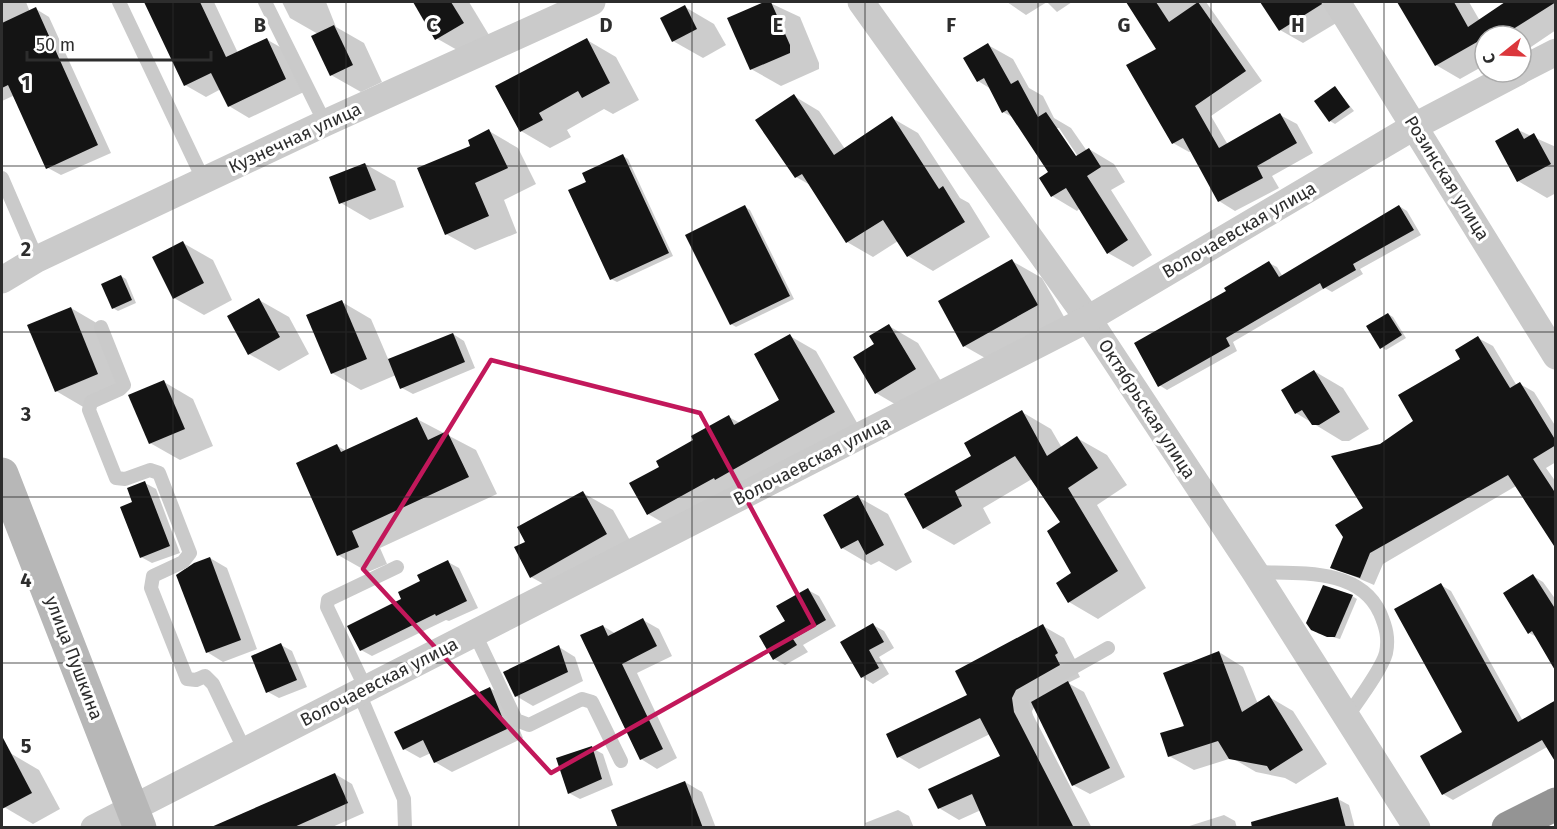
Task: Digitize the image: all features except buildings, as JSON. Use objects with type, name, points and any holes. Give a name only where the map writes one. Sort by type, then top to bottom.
[{"type":"highway","points":[[1509,828],[1556,804]]},
{"type":"main road","name":"улица Пушкина","points":[[2,474],[135,821]]},
{"type":"street","name":"Кузнечная улица","points":[[2,280],[37,259],[325,123],[592,2]]},
{"type":"street","name":"Октябрьская улица","points":[[861,2],[1088,319],[1255,572],[1417,828]]},
{"type":"street","name":"Розинская улица","points":[[1337,2],[1556,356]]},
{"type":"street","name":"Волочаевская улица","points":[[1533,64],[1556,52]]},
{"type":"street","name":"Волочаевская улица","points":[[94,828],[135,821],[245,751],[1088,319],[1415,126],[1494,84]]},
{"type":"lane","points":[[119,2],[204,181]]},
{"type":"lane","points":[[265,2],[325,123]]},
{"type":"lane","points":[[2,178],[37,259]]},
{"type":"lane","points":[[101,327],[124,385],[92,402],[89,410],[116,478],[125,479],[150,470],[159,473],[190,554],[183,562],[153,576],[151,588],[187,679],[196,680],[205,676],[213,684],[245,751]]},
{"type":"lane","points":[[397,567],[328,600],[327,607],[404,799],[405,828]]},
{"type":"lane","points":[[1255,572],[1322,575],[1344,580],[1365,591],[1377,608],[1388,631],[1386,655],[1347,717]]},
{"type":"lane","points":[[475,634],[516,720],[529,725],[582,699],[592,702],[621,761]]},
{"type":"lane","points":[[1084,828],[1023,711],[1022,698],[1108,648]]},
{"type":"highlighted area","points":[[491,360],[700,413],[814,625],[551,773],[363,569]]}]
